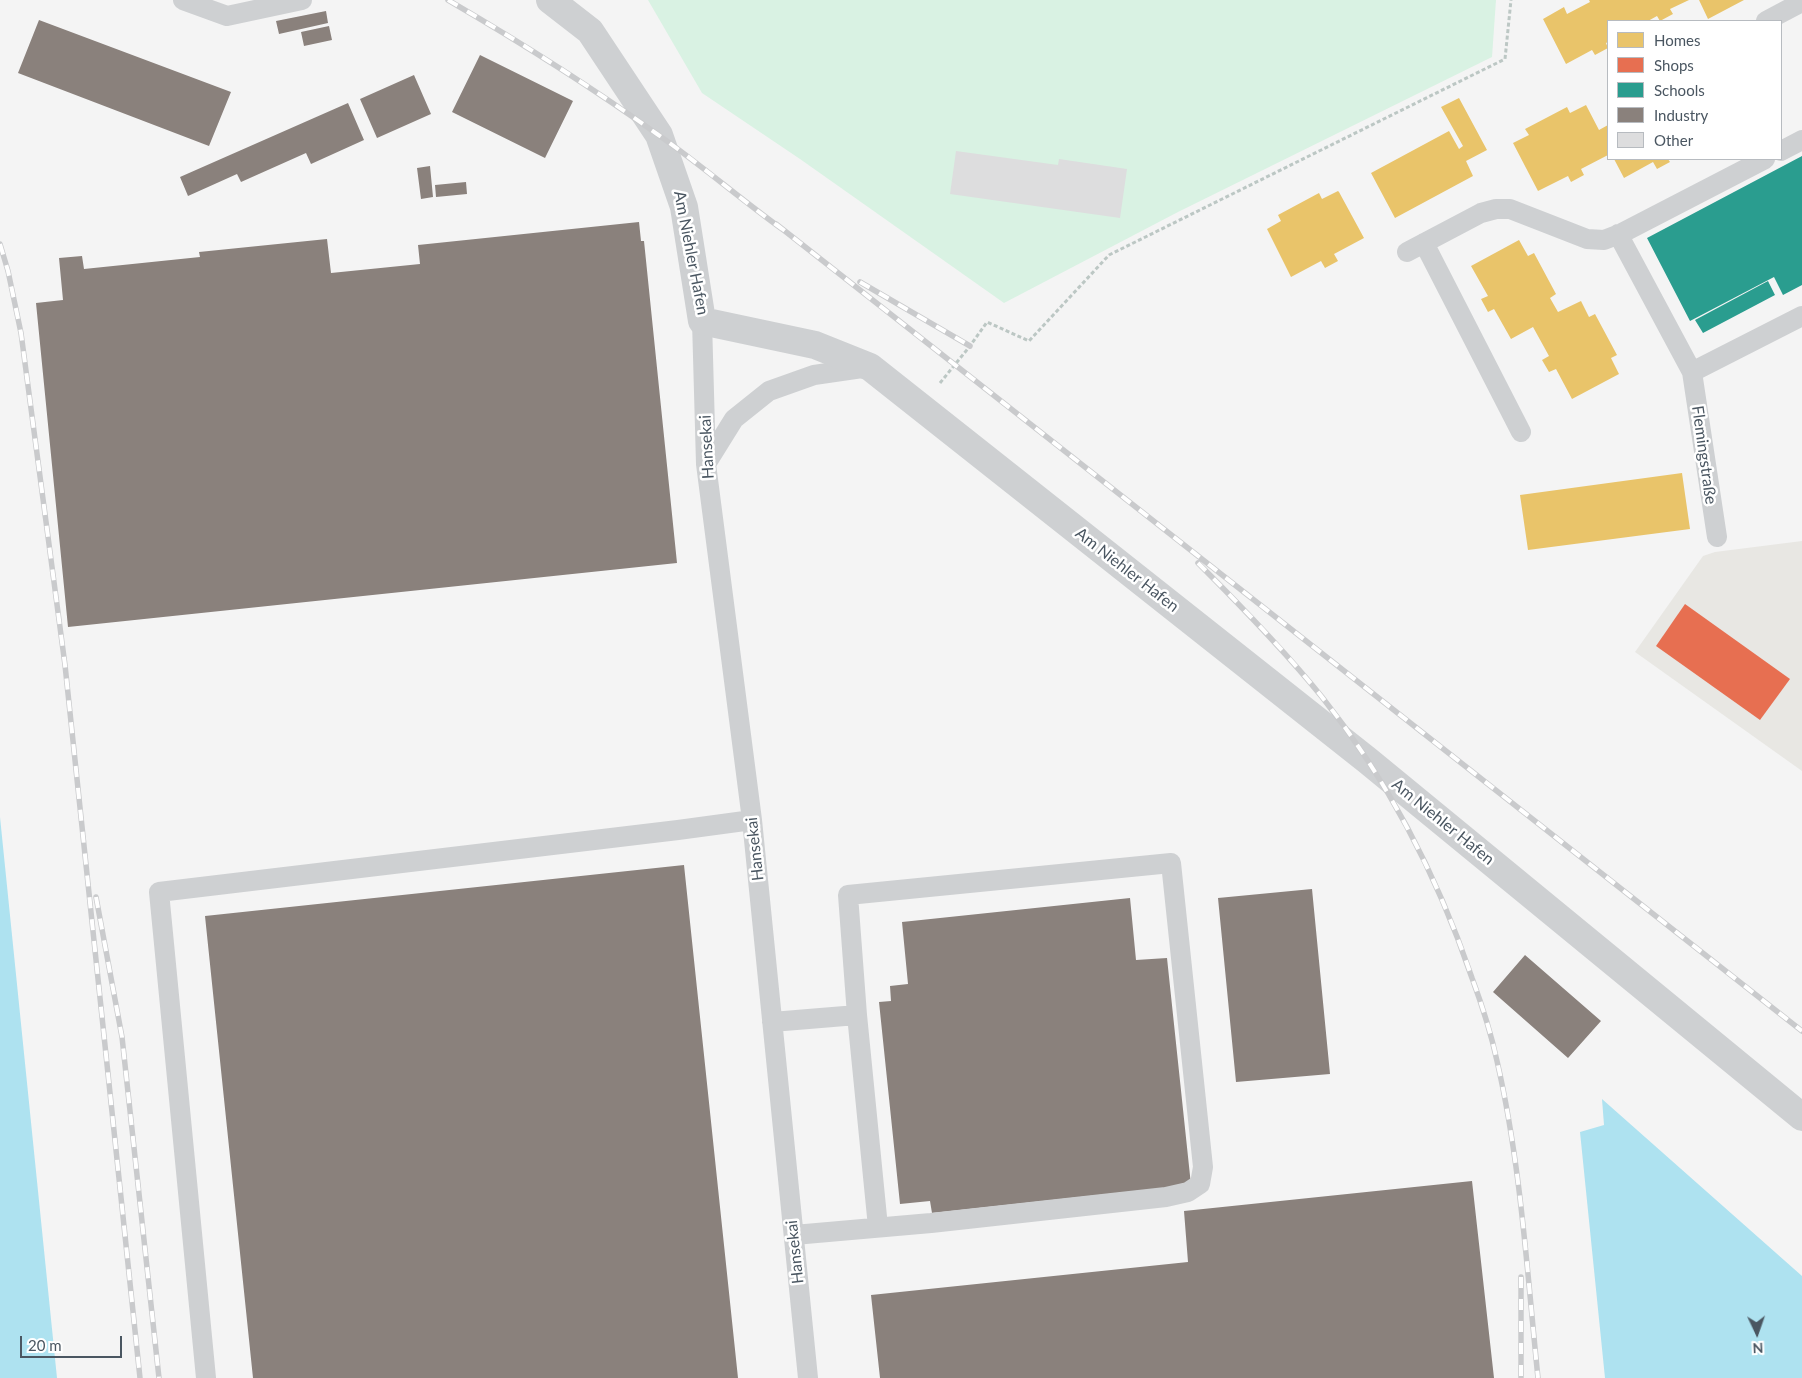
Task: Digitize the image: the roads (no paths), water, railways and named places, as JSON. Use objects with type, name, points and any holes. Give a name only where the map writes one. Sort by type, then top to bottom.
[{"type":"street","name":"Am Niehler Hafen","points":[[550,0],[590,31],[659,135],[684,207],[702,321],[815,345],[870,367],[1367,760],[1802,1117]]},
{"type":"lane","points":[[182,0],[227,16],[302,0]]},
{"type":"lane","points":[[1768,20],[1802,2]]},
{"type":"lane","points":[[1782,150],[1802,140]]},
{"type":"lane","points":[[1521,432],[1416,247],[1481,213],[1496,209],[1510,209],[1587,239],[1604,240],[1763,160]]},
{"type":"lane","name":"Flemingstraße","points":[[1618,234],[1692,372],[1716,538]]},
{"type":"lane","points":[[1692,372],[1802,316]]},
{"type":"lane","name":"Hansekai","points":[[702,321],[706,464],[752,820],[808,1378]]},
{"type":"lane","points":[[706,464],[734,419],[769,391],[814,375],[870,367]]},
{"type":"lane","points":[[206,1378],[159,892],[752,820]]},
{"type":"lane","points":[[794,1235],[878,1227],[1166,1197],[1188,1192],[1200,1184],[1203,1167],[1172,863],[848,896],[857,1015],[878,1227]]},
{"type":"lane","points":[[772,1022],[857,1015]]},
{"type":"water","points":[[0,817],[57,1378],[0,1378]]},
{"type":"water","points":[[1602,1099],[1802,1276],[1802,1378],[1605,1378],[1580,1132],[1604,1125]]},
{"type":"railway","points":[[448,0],[502,32],[632,116],[689,157],[782,229]]},
{"type":"railway","points":[[776,224],[1802,1031]]},
{"type":"railway","points":[[0,244],[8,271],[21,333],[65,665],[140,1378]]},
{"type":"railway","points":[[860,282],[970,346]]},
{"type":"railway","points":[[1198,563],[1293,662],[1346,729],[1390,796],[1444,904],[1486,1019],[1505,1100],[1518,1179],[1538,1378]]},
{"type":"railway","points":[[96,897],[122,1037],[159,1378]]},
{"type":"railway","points":[[1521,1277],[1521,1378]]}]
